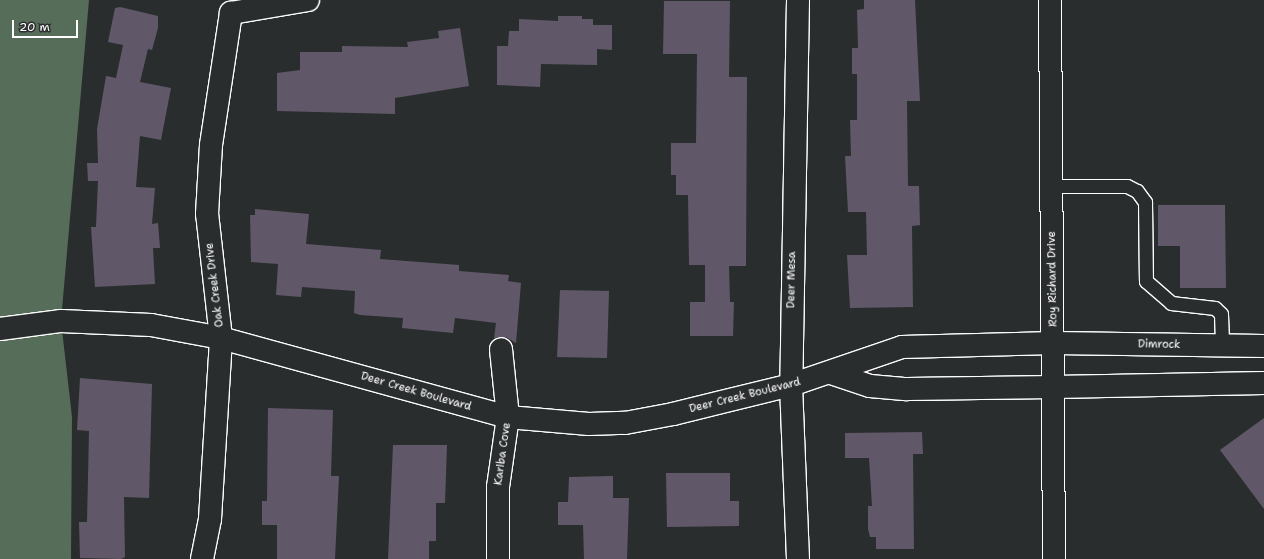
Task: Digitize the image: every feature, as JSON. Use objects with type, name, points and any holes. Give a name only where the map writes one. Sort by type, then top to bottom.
[{"type":"street","name":"Oak Creek Drive","points":[[202,559],[210,519],[221,338],[207,214],[210,145],[231,13],[308,0]]},
{"type":"street","name":"Deer Mesa","points":[[798,0],[791,385],[798,559]]},
{"type":"street","name":"Roy Richard Drive","points":[[1050,0],[1054,343],[1054,559]]},
{"type":"street","name":"Deer Creek Boulevard","points":[[0,329],[69,322],[151,325],[221,338],[508,417],[589,424],[625,423],[791,385],[831,373],[902,348],[1054,343]]},
{"type":"street","name":"Dimrock","points":[[1054,343],[1264,346]]},
{"type":"street","name":"Kariba Cove","points":[[498,559],[498,486],[508,417],[501,349]]},
{"type":"street","points":[[831,373],[870,386],[907,389],[1264,383]]},
{"type":"lane","points":[[1052,186],[1127,186],[1137,191],[1145,202],[1146,281],[1171,303],[1215,308],[1221,314],[1222,345]]},
{"type":"green space","points":[[0,0],[89,0],[61,321],[72,417],[71,559],[0,559]]},
{"type":"building","points":[[864,0],[915,0],[920,101],[907,101],[908,186],[919,186],[920,225],[912,226],[913,307],[850,308],[847,255],[867,255],[866,212],[848,212],[845,156],[851,156],[850,120],[857,120],[857,74],[852,74],[852,48],[858,48],[857,10],[864,9]]},
{"type":"building","points":[[664,1],[730,1],[729,77],[747,77],[746,266],[729,266],[730,302],[734,302],[733,336],[690,336],[690,302],[705,302],[705,265],[689,265],[688,195],[676,195],[676,175],[671,175],[671,143],[696,143],[697,54],[663,54]]},
{"type":"building","points":[[120,7],[158,16],[158,28],[152,50],[148,49],[140,82],[171,88],[161,140],[140,136],[136,187],[155,188],[152,224],[158,223],[160,248],[153,248],[155,284],[95,287],[91,227],[96,227],[98,181],[88,181],[87,163],[98,163],[97,129],[106,76],[116,78],[123,45],[108,42],[115,8]]},
{"type":"building","points":[[558,16],[582,16],[582,19],[593,19],[593,25],[612,25],[612,50],[597,49],[597,65],[541,64],[540,87],[497,85],[497,46],[508,46],[509,31],[519,31],[519,19],[558,21]]},
{"type":"building","points":[[460,28],[469,86],[395,98],[395,114],[277,111],[277,73],[300,70],[300,52],[342,52],[342,46],[408,47],[407,42],[439,38],[438,31]]},
{"type":"building","points":[[1158,205],[1225,205],[1226,288],[1180,288],[1180,246],[1158,246]]},
{"type":"building","points":[[255,209],[309,214],[306,244],[381,250],[380,259],[459,265],[459,271],[509,275],[508,281],[521,283],[516,343],[506,337],[494,338],[496,323],[455,318],[453,333],[402,328],[403,318],[360,315],[354,313],[355,291],[302,287],[301,297],[276,295],[278,264],[251,262],[250,215],[255,215]]},
{"type":"building","points":[[560,290],[609,291],[607,358],[557,357]]},
{"type":"building","points":[[80,378],[152,384],[149,498],[124,497],[125,557],[121,559],[80,558],[79,522],[87,522],[89,431],[77,430]]},
{"type":"building","points":[[268,408],[333,410],[331,476],[339,476],[335,559],[277,559],[277,525],[262,525],[262,501],[267,501]]},
{"type":"building","points":[[1264,418],[1264,509],[1220,450]]},
{"type":"building","points":[[922,432],[923,454],[913,454],[914,549],[876,549],[876,537],[870,537],[868,529],[868,506],[872,506],[869,458],[845,458],[845,433]]},
{"type":"building","points":[[393,445],[447,445],[445,503],[436,503],[436,541],[429,541],[429,559],[388,559]]},
{"type":"building","points":[[666,473],[730,473],[730,501],[739,501],[739,526],[667,527]]},
{"type":"building","points":[[613,476],[613,498],[629,498],[627,559],[584,559],[583,525],[558,525],[558,502],[568,502],[569,477]]}]
